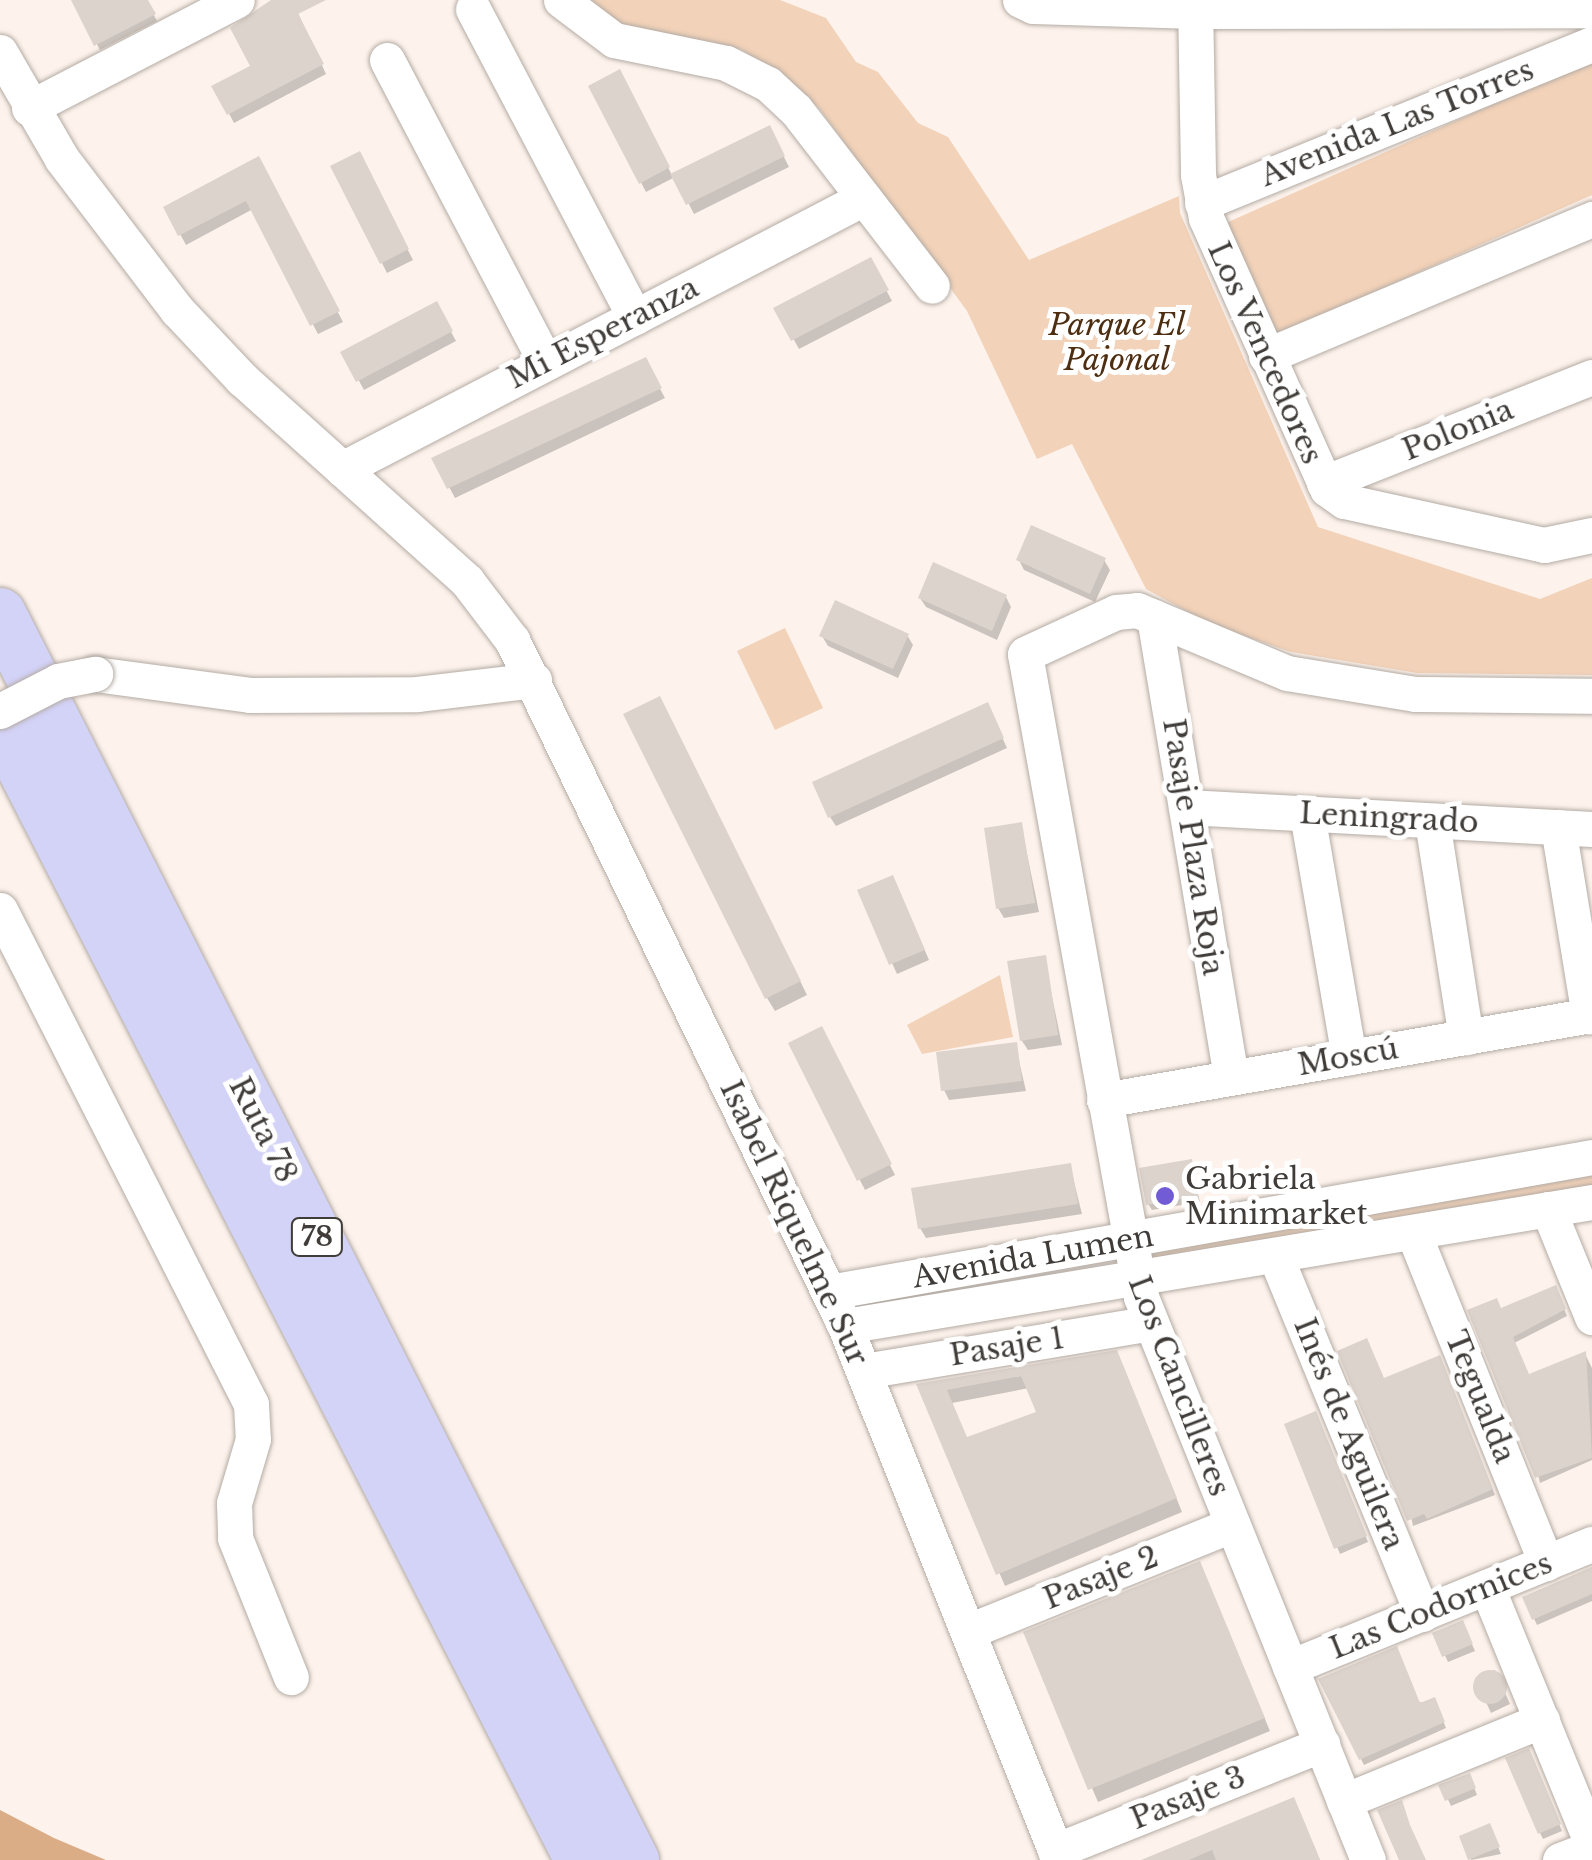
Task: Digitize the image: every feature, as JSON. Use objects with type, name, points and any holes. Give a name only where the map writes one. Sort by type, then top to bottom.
[{"type":"highway","name":"Ruta 78","points":[[0,614],[633,1860]]},
{"type":"highway","name":"Ruta 78","points":[[0,724],[580,1860]]},
{"type":"street","points":[[30,108],[237,0]]},
{"type":"street","points":[[561,0],[614,40],[726,63],[768,84],[932,286]]},
{"type":"street","points":[[1020,0],[1034,6],[1592,10]]},
{"type":"street","name":"Los Vencedores","points":[[1195,6],[1202,202],[1324,484],[1344,501],[1544,545],[1592,536]]},
{"type":"street","points":[[472,9],[636,317]]},
{"type":"street","name":"Avenida Las Torres","points":[[1202,202],[1592,44]]},
{"type":"street","name":"Isabel Riquelme Sur","points":[[0,52],[30,108],[177,310],[489,606],[534,680],[845,1326],[1057,1856]]},
{"type":"street","points":[[387,60],[546,363]]},
{"type":"street","name":"Mi Esperanza","points":[[342,469],[864,198]]},
{"type":"street","points":[[1266,356],[1592,219]]},
{"type":"street","name":"Polonia","points":[[1324,484],[1592,378]]},
{"type":"street","name":"Los Cancilleres","points":[[1154,617],[1116,612],[1025,654],[1057,902],[1104,1100],[1136,1278],[1150,1323],[1368,1860]]},
{"type":"street","points":[[1154,617],[1240,658],[1302,676],[1414,694],[1592,696]]},
{"type":"street","name":"Pasaje Plaza Roja","points":[[1154,617],[1231,1077]]},
{"type":"street","points":[[0,711],[58,681],[96,674],[250,695],[417,694],[534,680]]},
{"type":"street","name":"Leningrado","points":[[1186,807],[1575,828]]},
{"type":"street","points":[[1306,814],[1348,1057]]},
{"type":"street","points":[[1432,820],[1466,1037]]},
{"type":"street","points":[[1575,828],[1590,1015]]},
{"type":"street","points":[[0,910],[251,1404],[253,1439],[234,1503],[235,1538],[291,1677]]},
{"type":"street","name":"Moscú","points":[[1104,1100],[1590,1015]]},
{"type":"street","name":"Avenida Lumen","points":[[829,1292],[1592,1157]]},
{"type":"street","name":"Avenida Lumen","points":[[845,1326],[1592,1202]]},
{"type":"street","points":[[1548,1209],[1592,1317]]},
{"type":"street","name":"Tegualda","points":[[1413,1232],[1546,1563]]},
{"type":"street","name":"Inés de Aguilera","points":[[1275,1255],[1422,1614]]},
{"type":"street","name":"Pasaje 1","points":[[864,1370],[1150,1323]]},
{"type":"street","name":"Pasaje 2","points":[[969,1631],[1232,1525]]},
{"type":"street","name":"Las Codornices","points":[[1290,1667],[1592,1544]]},
{"type":"street","points":[[1487,1587],[1592,1846],[1560,1860]]},
{"type":"street","points":[[1344,1801],[1542,1720]]},
{"type":"street","points":[[1097,1860],[1326,1755]]},
{"type":"street","name":"Pasaje 3","points":[[1057,1856],[1326,1755]]},
{"type":"green space","name":"Parque El Pajonal","points":[[587,0],[780,0],[826,18],[856,62],[878,72],[918,123],[948,137],[1029,260],[1179,196],[1180,213],[1318,527],[1540,599],[1592,578],[1592,675],[1417,673],[1291,652],[1210,624],[1146,589],[1072,444],[1037,459],[967,311],[819,108],[780,73],[740,49],[627,28]]},
{"type":"green space","points":[[1592,60],[1592,195],[1267,340],[1217,227]]},
{"type":"green space","points":[[785,628],[823,708],[775,730],[737,651]]},
{"type":"green space","points":[[1000,975],[1013,1037],[922,1054],[907,1025]]},
{"type":"green space","points":[[1592,1174],[1592,1195],[1147,1269],[1143,1248]]},
{"type":"shaded area","points":[[0,1810],[54,1838],[106,1860],[0,1860]]},
{"type":"building","points":[[71,0],[148,0],[156,14],[94,46]]},
{"type":"building","points":[[271,0],[326,0],[298,14],[324,64],[227,115],[211,86],[250,66],[230,28]]},
{"type":"building","points":[[620,69],[670,167],[639,184],[588,86]]},
{"type":"building","points":[[770,125],[785,156],[686,205],[670,174]]},
{"type":"building","points":[[360,151],[409,249],[380,264],[330,166]]},
{"type":"building","points":[[259,156],[340,311],[310,326],[246,201],[178,236],[163,207]]},
{"type":"building","points":[[871,257],[889,290],[791,341],[773,308]]},
{"type":"building","points":[[437,301],[453,331],[356,382],[340,352]]},
{"type":"building","points":[[646,357],[662,388],[447,489],[431,458]]},
{"type":"building","points":[[1031,525],[1106,558],[1090,594],[1016,560]]},
{"type":"building","points":[[933,562],[1007,595],[992,631],[918,598]]},
{"type":"building","points":[[835,600],[909,634],[893,669],[819,636]]},
{"type":"building","points":[[660,696],[801,981],[765,999],[623,714]]},
{"type":"building","points":[[988,702],[1004,738],[828,818],[812,782]]},
{"type":"building","points":[[1022,822],[1035,903],[996,909],[984,828]]},
{"type":"building","points":[[893,875],[925,950],[889,965],[857,890]]},
{"type":"building","points":[[1046,955],[1058,1035],[1020,1041],[1007,961]]},
{"type":"building","points":[[822,1026],[892,1164],[857,1181],[788,1043]]},
{"type":"building","points":[[1017,1042],[1022,1081],[941,1091],[936,1052]]},
{"type":"building","points":[[1192,1159],[1198,1196],[1146,1205],[1139,1168]]},
{"type":"building","points":[[1071,1163],[1078,1204],[918,1229],[911,1188]]},
{"type":"building","points":[[1556,1285],[1566,1309],[1513,1337],[1529,1374],[1586,1351],[1592,1458],[1535,1478],[1467,1310],[1497,1298],[1501,1308]]},
{"type":"building","points":[[1367,1338],[1384,1378],[1440,1355],[1493,1489],[1427,1519],[1424,1514],[1407,1521],[1337,1351]]},
{"type":"building","points":[[1117,1350],[1177,1498],[996,1575],[916,1384]],"holes":[[[1021,1376],[1036,1412],[967,1437],[947,1390]]]},
{"type":"building","points":[[1316,1411],[1367,1536],[1334,1549],[1284,1424]]},
{"type":"building","points":[[1200,1561],[1265,1718],[1088,1790],[1023,1632]]},
{"type":"building","points":[[1592,1567],[1592,1594],[1532,1620],[1522,1597]]},
{"type":"building","points":[[1463,1620],[1473,1644],[1442,1657],[1432,1633]]},
{"type":"building","points":[[1397,1646],[1420,1703],[1435,1697],[1445,1722],[1359,1760],[1318,1679]]},
{"type":"building","points":[[1490,1670],[1502,1675],[1507,1687],[1502,1699],[1490,1704],[1478,1699],[1473,1687],[1478,1675]]},
{"type":"building","points":[[1529,1748],[1561,1824],[1538,1834],[1505,1758]]},
{"type":"building","points":[[1470,1773],[1476,1788],[1445,1801],[1438,1785]]},
{"type":"building","points":[[1294,1797],[1320,1860],[1216,1860],[1212,1850],[1189,1860],[1141,1860]]},
{"type":"building","points":[[1402,1800],[1426,1860],[1399,1860],[1377,1810]]},
{"type":"building","points":[[1490,1823],[1500,1847],[1468,1860],[1459,1836]]},
{"type":"place","name":"Gabriela Minimarket","points":[[1165,1196]]}]
